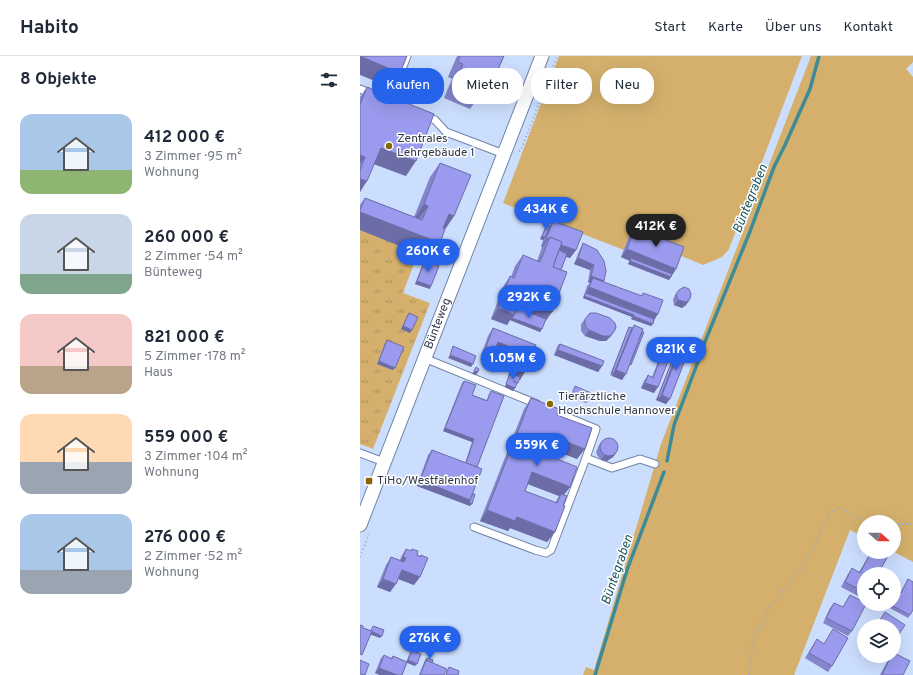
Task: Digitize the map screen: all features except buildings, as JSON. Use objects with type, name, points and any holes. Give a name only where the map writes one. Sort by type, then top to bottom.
[{"type":"street","name":"Bünteweg","points":[[360,525],[542,56]]},
{"type":"lane","points":[[360,89],[387,100],[407,56]]},
{"type":"lane","points":[[416,112],[435,120],[446,132],[504,154]]},
{"type":"lane","points":[[424,358],[596,429],[551,550],[546,553],[535,550],[474,527]]},
{"type":"lane","points":[[360,453],[384,462]]},
{"type":"lane","points":[[586,458],[612,468],[640,459],[655,464]]},
{"type":"path","points":[[749,675],[750,660],[756,632],[768,610],[797,574],[819,538],[829,513],[838,507],[857,517]]},
{"type":"path","points":[[901,524],[913,524]]},
{"type":"green space","points":[[559,56],[802,56],[729,249],[722,257],[703,265],[679,255],[624,250],[503,203],[541,104],[592,104],[592,68],[554,68]]},
{"type":"green space","points":[[811,56],[913,56],[913,62],[906,69],[913,77],[913,562],[901,556],[901,515],[857,515],[857,534],[850,530],[794,675],[583,675],[586,667],[594,670],[661,444]]},
{"type":"green space","points":[[360,230],[418,253],[403,293],[430,303],[373,449],[360,444]]},
{"type":"waterway","name":"Büntegraben","points":[[702,349],[749,234],[774,167],[810,89],[819,56]]},
{"type":"waterway","name":"Büntegraben","points":[[667,461],[674,425],[699,359]]},
{"type":"waterway","name":"Büntegraben","points":[[595,675],[627,570],[664,472]]},
{"type":"place","name":"Zentrales Lehrgebäude 1","points":[[389,146]]},
{"type":"place","name":"Tierärztliche Hochschule Hannover","points":[[550,404]]},
{"type":"place","name":"TiHo/Westfalenhof","points":[[369,481]]}]
